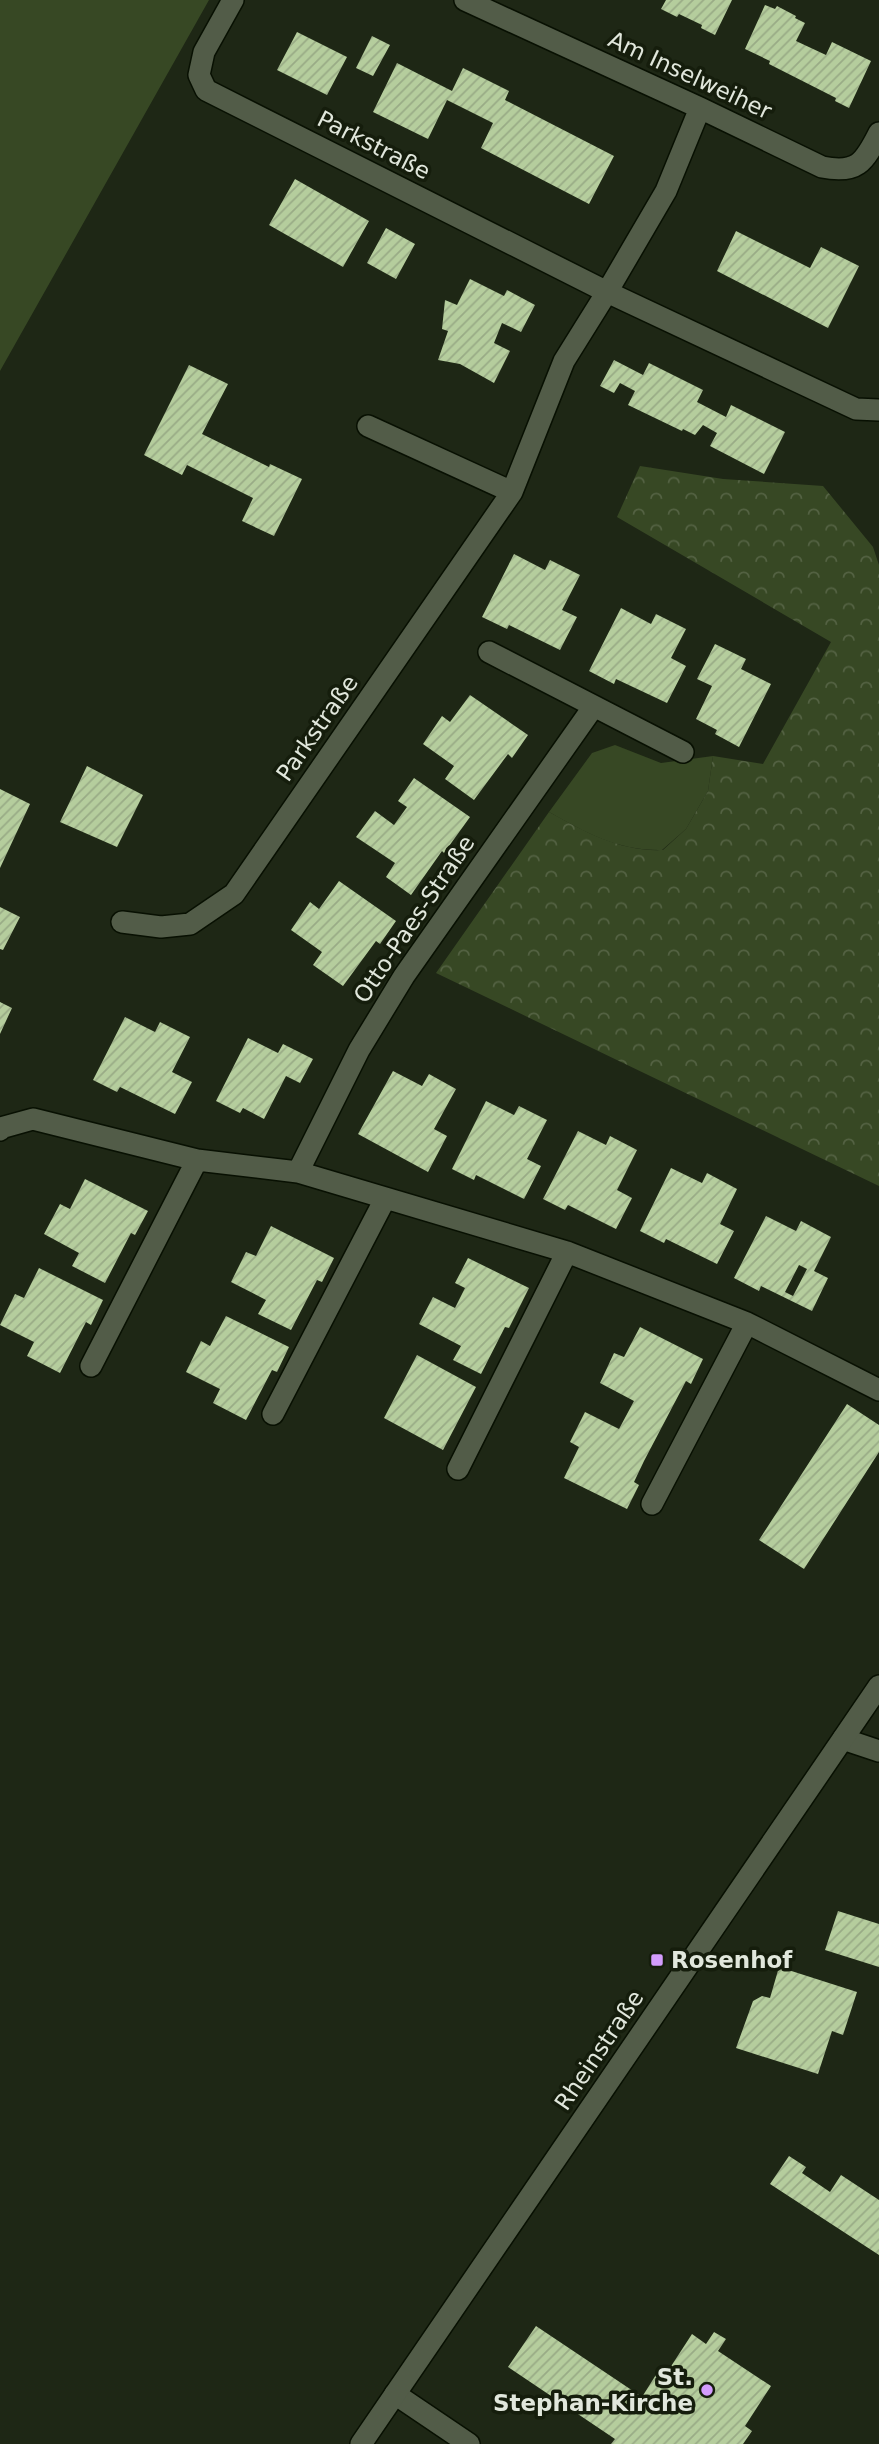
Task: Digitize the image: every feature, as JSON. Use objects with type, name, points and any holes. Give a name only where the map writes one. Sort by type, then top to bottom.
[{"type":"street","name":"Parkstraße","points":[[233,0],[204,51],[199,75],[206,90],[607,292],[856,409],[879,410]]},
{"type":"street","name":"Am Inselweiher","points":[[465,0],[822,167],[843,171],[860,163],[871,150],[879,133]]},
{"type":"street","name":"Parkstraße","points":[[122,922],[161,927],[190,924],[233,894],[512,492],[564,361],[666,191],[700,108]]},
{"type":"street","points":[[368,426],[512,492]]},
{"type":"street","points":[[489,652],[683,752]]},
{"type":"street","name":"Otto-Paes-Straße","points":[[298,1172],[359,1050],[404,976],[594,706]]},
{"type":"street","points":[[0,1130],[33,1119],[197,1160],[298,1172],[567,1252],[747,1323],[879,1390]]},
{"type":"street","points":[[91,1366],[197,1160]]},
{"type":"street","points":[[273,1415],[385,1199]]},
{"type":"street","points":[[458,1469],[567,1252]]},
{"type":"street","points":[[652,1504],[747,1323]]},
{"type":"street","name":"Rheinstraße","points":[[361,2444],[879,1686]]},
{"type":"street","points":[[843,1740],[879,1751]]},
{"type":"street","points":[[395,2395],[469,2444]]},
{"type":"green space","points":[[0,0],[209,0],[0,371]]},
{"type":"green space","points":[[640,466],[723,479],[823,486],[873,547],[879,565],[879,1186],[436,973],[549,812],[618,844],[663,850],[686,829],[708,791],[713,756],[763,764],[831,642],[617,517]]},
{"type":"green space","points":[[615,745],[661,763],[713,756],[708,791],[686,829],[662,850],[646,850],[617,844],[590,834],[549,812],[592,753]]},
{"type":"building","points":[[666,0],[732,0],[715,35],[701,28],[702,25],[661,9]]},
{"type":"building","points":[[765,5],[775,9],[777,6],[805,23],[796,41],[826,55],[832,42],[871,61],[849,108],[835,101],[836,98],[745,49]]},
{"type":"building","points":[[297,32],[347,57],[327,95],[277,70]]},
{"type":"building","points":[[372,36],[390,45],[373,76],[356,68]]},
{"type":"building","points":[[397,63],[452,91],[463,68],[509,91],[505,100],[614,156],[589,204],[481,148],[493,123],[447,100],[428,139],[373,112]]},
{"type":"building","points":[[295,179],[369,221],[343,267],[269,225]]},
{"type":"building","points":[[386,228],[415,244],[396,279],[367,263]]},
{"type":"building","points":[[736,231],[810,268],[821,247],[859,266],[828,328],[717,271]]},
{"type":"building","points":[[470,279],[504,296],[507,290],[535,305],[521,332],[502,323],[494,343],[510,351],[494,383],[460,364],[438,360],[448,331],[442,329],[445,300],[457,305]]},
{"type":"building","points":[[614,360],[643,375],[649,363],[703,390],[697,402],[726,417],[731,405],[785,432],[764,474],[710,446],[717,433],[703,425],[695,435],[683,429],[682,431],[628,405],[635,391],[620,383],[614,393],[600,386]]},
{"type":"building","points":[[189,365],[228,384],[202,434],[269,467],[270,464],[302,479],[274,536],[242,521],[253,498],[187,465],[182,475],[144,455]]},
{"type":"building","points":[[514,554],[545,570],[550,560],[580,575],[562,610],[577,617],[560,650],[509,625],[507,629],[482,617]]},
{"type":"building","points":[[621,608],[651,624],[656,614],[686,629],[671,658],[686,666],[667,703],[616,679],[614,684],[589,671]]},
{"type":"building","points":[[715,644],[746,659],[741,669],[771,684],[739,747],[715,734],[717,730],[696,719],[712,686],[697,679]]},
{"type":"building","points":[[470,695],[528,735],[512,758],[508,754],[474,800],[445,779],[454,766],[423,744],[442,716],[450,722]]},
{"type":"building","points":[[87,766],[143,795],[117,847],[60,822]]},
{"type":"building","points":[[414,778],[470,817],[411,895],[386,877],[395,863],[356,837],[375,811],[394,825],[407,807],[398,801]]},
{"type":"building","points":[[0,789],[30,804],[0,868]]},
{"type":"building","points":[[339,881],[396,921],[380,944],[376,941],[343,986],[313,965],[322,952],[291,930],[310,902],[319,909]]},
{"type":"building","points":[[0,907],[20,917],[3,950],[0,949]]},
{"type":"building","points":[[0,1002],[12,1008],[0,1034]]},
{"type":"building","points":[[125,1017],[155,1032],[160,1022],[190,1037],[172,1072],[192,1082],[175,1114],[120,1087],[117,1092],[93,1080]]},
{"type":"building","points":[[248,1038],[278,1053],[283,1044],[313,1059],[300,1083],[286,1076],[264,1119],[243,1108],[240,1113],[216,1101]]},
{"type":"building","points":[[393,1071],[422,1086],[429,1074],[456,1089],[434,1129],[447,1136],[428,1172],[358,1134]]},
{"type":"building","points":[[486,1101],[514,1115],[519,1106],[547,1120],[527,1159],[541,1166],[524,1199],[476,1175],[474,1180],[452,1169]]},
{"type":"building","points":[[578,1131],[606,1145],[610,1136],[637,1150],[617,1190],[632,1198],[616,1229],[568,1205],[565,1210],[543,1199]]},
{"type":"building","points":[[671,1168],[702,1183],[707,1173],[737,1189],[720,1224],[734,1231],[717,1264],[666,1239],[664,1243],[640,1231]]},
{"type":"building","points":[[85,1179],[148,1211],[135,1235],[131,1233],[105,1283],[72,1266],[79,1253],[44,1234],[60,1204],[70,1209]]},
{"type":"building","points":[[766,1216],[796,1231],[801,1221],[831,1237],[814,1271],[828,1278],[812,1311],[761,1286],[759,1291],[734,1278]],"holes":[[[799,1265],[807,1269],[793,1296],[785,1292]]]},
{"type":"building","points":[[271,1226],[334,1258],[322,1282],[317,1280],[291,1330],[258,1314],[266,1300],[231,1282],[246,1252],[256,1256]]},
{"type":"building","points":[[468,1258],[529,1288],[481,1374],[453,1360],[461,1346],[419,1324],[433,1297],[455,1308],[465,1288],[455,1283]]},
{"type":"building","points":[[39,1268],[103,1300],[91,1325],[86,1322],[60,1373],[27,1356],[34,1342],[0,1325],[15,1294],[24,1298]]},
{"type":"building","points":[[226,1316],[289,1347],[277,1372],[272,1370],[246,1420],[213,1403],[220,1389],[186,1372],[201,1341],[210,1346]]},
{"type":"building","points":[[640,1327],[703,1359],[691,1384],[686,1381],[644,1461],[634,1482],[639,1485],[627,1509],[564,1478],[579,1447],[570,1442],[585,1412],[619,1429],[634,1401],[600,1383],[614,1353],[624,1357]]},
{"type":"building","points":[[417,1355],[476,1387],[443,1450],[384,1418]]},
{"type":"building","points":[[847,1404],[879,1425],[879,1452],[804,1569],[759,1540]]},
{"type":"building","points":[[838,1911],[879,1924],[879,1967],[825,1950]]},
{"type":"building","points":[[779,1967],[857,1992],[843,2035],[832,2031],[818,2074],[736,2048],[753,2001],[762,1996],[770,1998]]},
{"type":"building","points":[[789,2156],[806,2167],[802,2173],[830,2192],[841,2175],[879,2200],[879,2255],[770,2184]]},
{"type":"building","name":"St. Stephan-Kirche","points":[[536,2326],[642,2397],[659,2370],[666,2374],[692,2334],[706,2344],[714,2332],[726,2339],[718,2351],[771,2386],[745,2426],[752,2431],[743,2444],[611,2444],[615,2439],[508,2367]]},
{"type":"place","name":"Rosenhof","points":[[657,1960]]},
{"type":"place","name":"St. Stephan-Kirche","points":[[707,2390]]}]
